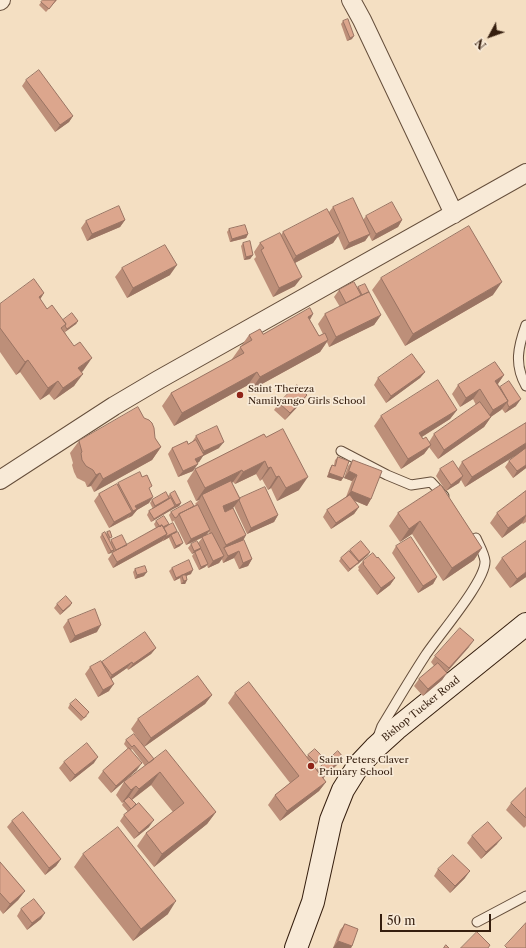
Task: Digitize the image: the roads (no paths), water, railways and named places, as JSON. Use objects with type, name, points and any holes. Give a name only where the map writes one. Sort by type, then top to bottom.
[{"type":"main road","name":"Bishop Tucker Road","points":[[296,948],[313,902],[331,820],[343,790],[358,766],[375,748],[526,624]]},
{"type":"street","points":[[352,0],[454,214]]},
{"type":"street","points":[[0,480],[114,406],[158,380],[526,172]]},
{"type":"lane","points":[[526,325],[520,341],[518,362],[520,376],[526,386]]},
{"type":"lane","points":[[341,451],[387,475],[411,485],[431,482],[440,490],[449,502]]},
{"type":"lane","points":[[375,748],[382,726],[426,655],[455,615],[482,573],[485,561],[481,549],[472,533]]},
{"type":"lane","points":[[477,922],[526,896]]},
{"type":"place","name":"Saint Thereza Namilyango Girls School","points":[[240,395]]},
{"type":"place","name":"Saint Peters Claver Primary School","points":[[311,766]]}]
